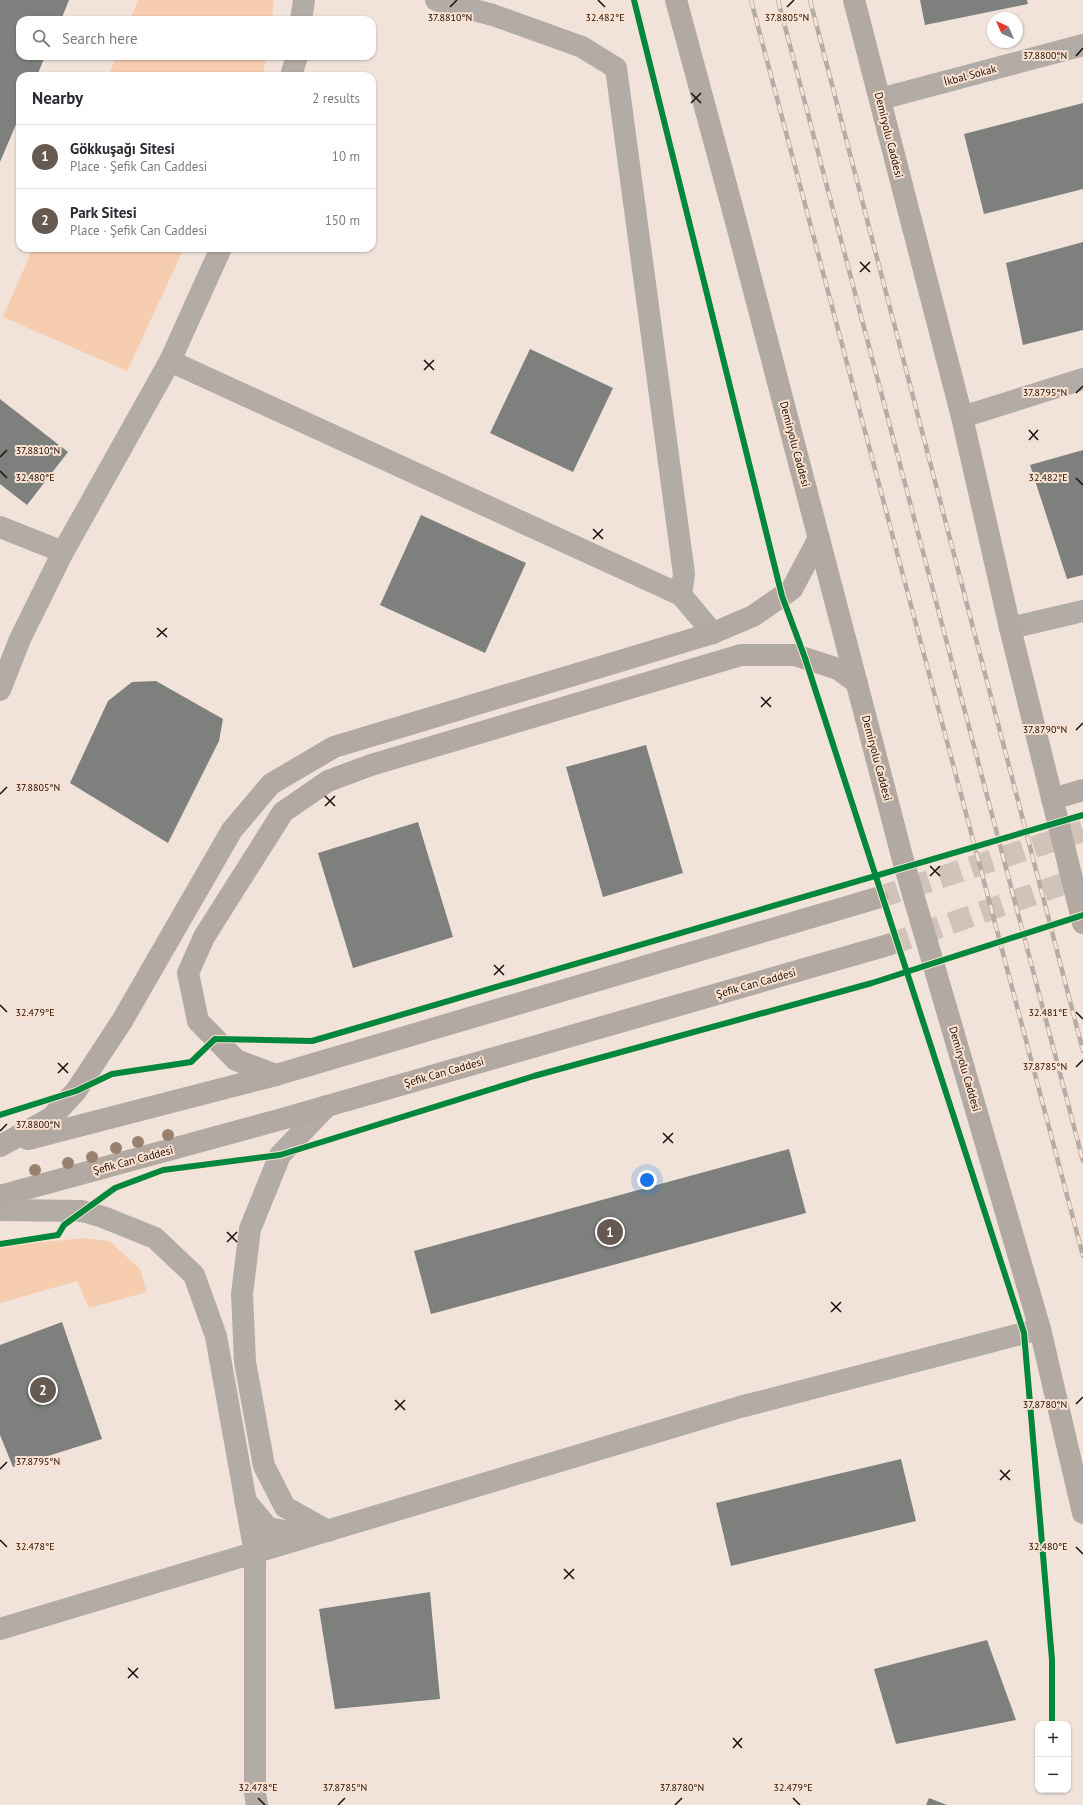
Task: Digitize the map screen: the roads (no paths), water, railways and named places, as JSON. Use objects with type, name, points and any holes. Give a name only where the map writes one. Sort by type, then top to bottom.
[{"type":"main road","name":"Demiryolu Caddesi","points":[[676,0],[904,860],[1040,1329],[1083,1513]]},
{"type":"main road","name":"Demiryolu Caddesi","points":[[854,0],[962,417],[1010,628],[1083,923]]},
{"type":"main road","points":[[0,1146],[51,1118],[76,1091],[122,1021],[232,830],[271,784],[334,747],[714,633],[753,616],[792,589],[819,538]]},
{"type":"main road","points":[[276,1075],[236,1060],[198,1021],[188,973],[204,937],[283,812],[328,781],[378,763],[741,655],[795,655],[838,669],[857,683]]},
{"type":"main road","points":[[1052,799],[1083,790]]},
{"type":"main road","points":[[0,1146],[276,1075],[877,898]]},
{"type":"main road","name":"Şefik Can Caddesi","points":[[0,1196],[327,1106],[888,945]]},
{"type":"street","points":[[302,16],[304,0]]},
{"type":"street","points":[[436,0],[494,15],[582,47],[616,68],[684,574],[681,595]]},
{"type":"street","name":"İkbal Sokak","points":[[880,99],[1083,45]]},
{"type":"street","points":[[292,72],[295,60]]},
{"type":"street","points":[[0,690],[20,639],[63,552],[170,361],[219,252]]},
{"type":"street","points":[[170,361],[681,595],[714,633]]},
{"type":"street","points":[[962,417],[1083,380]]},
{"type":"street","points":[[0,526],[63,552]]},
{"type":"street","points":[[1010,628],[1083,611]]},
{"type":"street","points":[[327,1106],[280,1155],[250,1229],[242,1294],[245,1362],[264,1466],[285,1508],[328,1531]]},
{"type":"street","points":[[0,1210],[82,1211],[103,1217],[155,1238],[194,1275],[216,1336],[244,1499],[255,1553],[255,1793],[257,1805]]},
{"type":"street","points":[[0,1629],[740,1408],[1040,1329]]},
{"type":"street","points":[[244,1499],[268,1528],[296,1533],[328,1531]]},
{"type":"tunnel","points":[[877,898],[1083,831]]},
{"type":"tunnel","points":[[888,945],[1083,877]]},
{"type":"railway","points":[[751,0],[1083,1256]]},
{"type":"railway","points":[[778,0],[1083,1161]]},
{"type":"railway","points":[[810,0],[1083,1051]]},
{"type":"place","name":"Gökkuşağı Sitesi","points":[[610,1232]]},
{"type":"place","name":"Park Sitesi","points":[[43,1390]]}]
